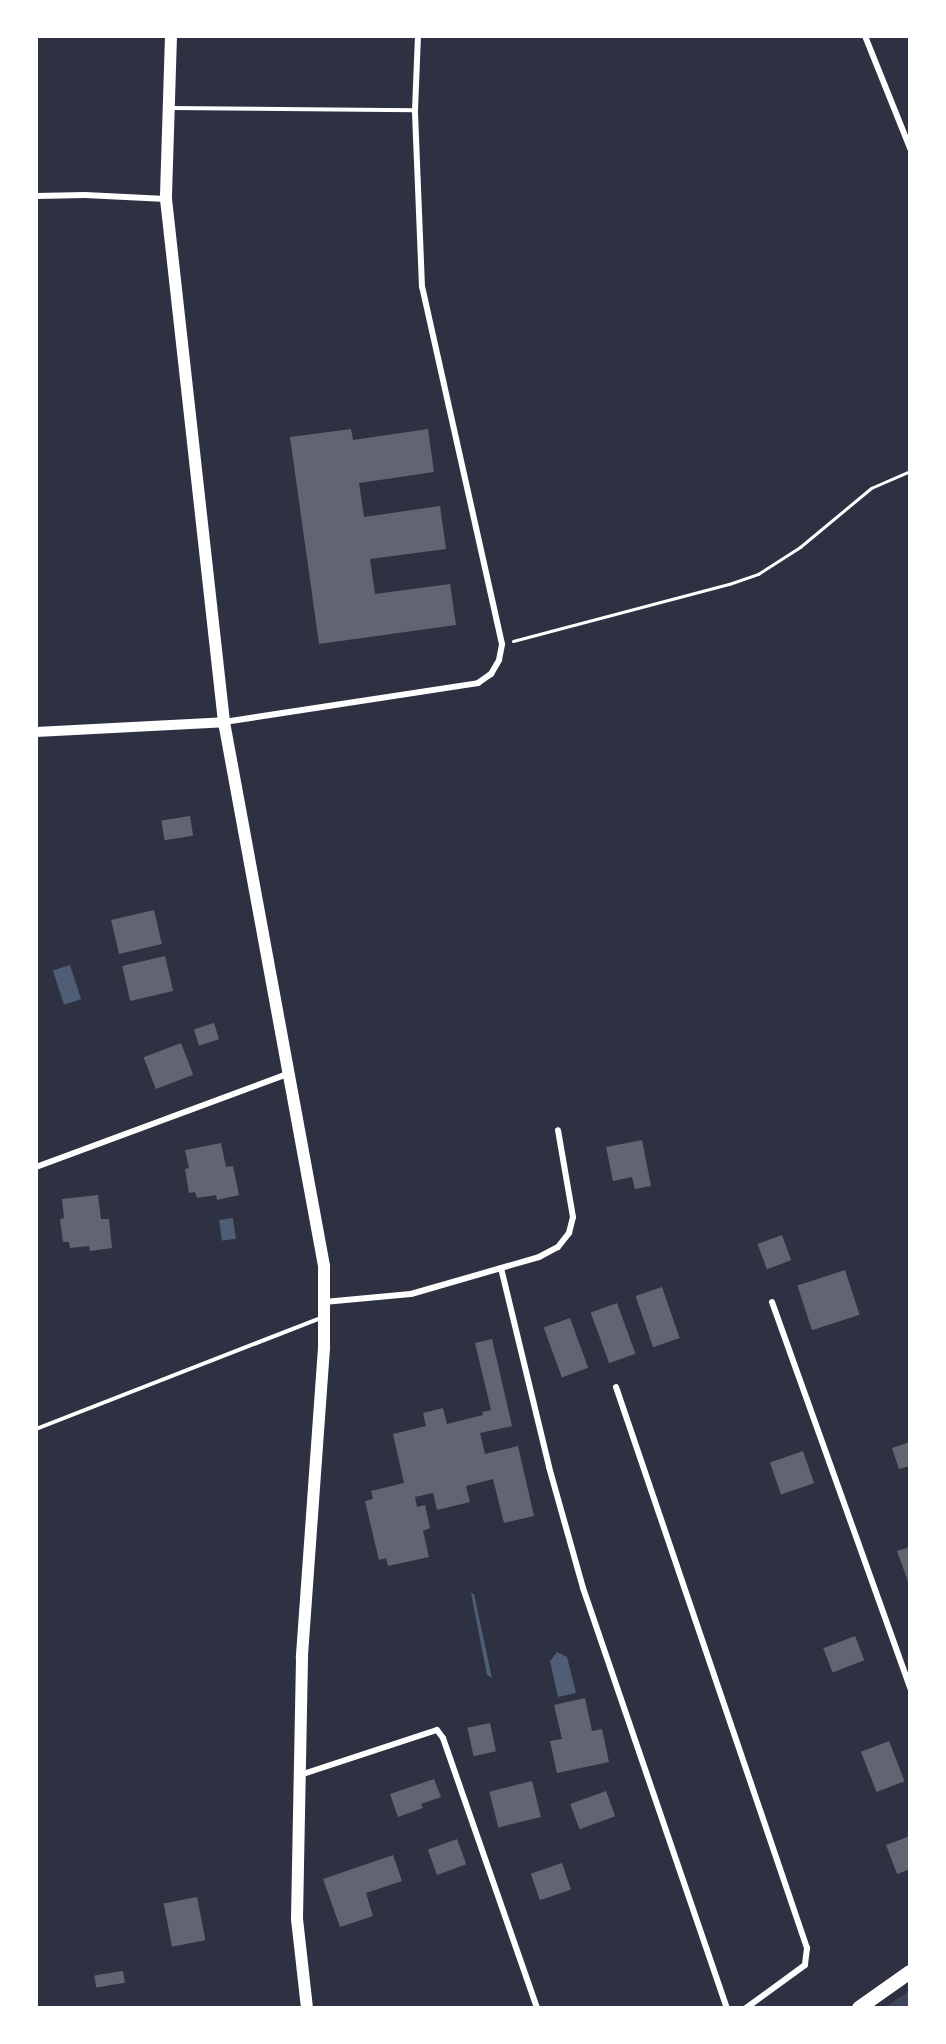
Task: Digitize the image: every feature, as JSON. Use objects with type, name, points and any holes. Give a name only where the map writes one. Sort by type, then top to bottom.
[{"type":"main road","points":[[171,36],[166,199],[224,722],[324,1266],[324,1317],[302,1658],[297,1919],[307,2008]]},
{"type":"main road","points":[[859,2008],[910,1972]]},
{"type":"street","points":[[36,732],[224,722],[478,683],[496,667],[502,644],[422,287],[415,110],[418,36]]},
{"type":"street","points":[[865,36],[910,148]]},
{"type":"street","points":[[36,196],[85,195],[166,199]]},
{"type":"street","points":[[36,1167],[288,1074]]},
{"type":"street","points":[[324,1302],[411,1294],[549,1253],[569,1233],[573,1217],[558,1130]]},
{"type":"street","points":[[501,1268],[549,1467],[583,1588],[727,2008]]},
{"type":"street","points":[[772,1302],[910,1688]]},
{"type":"street","points":[[616,1387],[807,1948],[805,1965],[746,2008]]},
{"type":"street","points":[[300,1775],[437,1730],[443,1738],[537,2008]]},
{"type":"lane","points":[[168,108],[415,110]]},
{"type":"lane","points":[[36,1429],[324,1317]]},
{"type":"path","points":[[502,644],[751,577],[786,558],[871,488],[910,471]]},
{"type":"shaded area","points":[[70,965],[81,999],[64,1005],[53,971]]},
{"type":"shaded area","points":[[233,1218],[236,1239],[222,1241],[219,1220]]},
{"type":"shaded area","points":[[471,1593],[474,1594],[492,1678],[487,1675]]},
{"type":"shaded area","points":[[557,1652],[567,1657],[576,1693],[558,1697],[550,1661]]},
{"type":"shaded area","points":[[910,1990],[910,2004],[904,2008],[884,2008]]},
{"type":"building","points":[[351,429],[353,440],[428,429],[434,472],[359,483],[364,517],[440,506],[446,549],[370,559],[375,594],[450,584],[456,625],[319,644],[290,437]]},
{"type":"building","points":[[190,816],[193,836],[164,840],[161,821]]},
{"type":"building","points":[[154,910],[162,944],[119,954],[111,920]]},
{"type":"building","points":[[165,956],[173,991],[130,1001],[122,966]]},
{"type":"building","points":[[214,1023],[219,1039],[199,1045],[194,1029]]},
{"type":"building","points":[[181,1043],[193,1075],[156,1089],[144,1057]]},
{"type":"building","points":[[642,1140],[651,1186],[635,1189],[632,1177],[613,1181],[606,1147]]},
{"type":"building","points":[[221,1143],[226,1167],[233,1166],[239,1195],[217,1200],[216,1195],[197,1198],[195,1192],[189,1193],[185,1169],[189,1168],[185,1150]]},
{"type":"building","points":[[98,1195],[101,1219],[109,1219],[112,1248],[90,1251],[89,1246],[70,1248],[69,1242],[63,1242],[60,1219],[64,1218],[62,1199]]},
{"type":"building","points":[[782,1235],[791,1260],[767,1269],[758,1244]]},
{"type":"building","points":[[845,1270],[860,1315],[812,1330],[797,1285]]},
{"type":"building","points":[[662,1287],[680,1338],[653,1347],[636,1296]]},
{"type":"building","points":[[617,1303],[635,1354],[609,1363],[591,1313]]},
{"type":"building","points":[[570,1318],[588,1368],[562,1377],[544,1328]]},
{"type":"building","points":[[492,1339],[512,1426],[480,1433],[485,1454],[518,1446],[534,1516],[504,1523],[493,1479],[466,1486],[470,1502],[437,1510],[433,1493],[415,1497],[417,1507],[425,1505],[430,1528],[423,1531],[429,1557],[388,1566],[386,1558],[379,1560],[365,1501],[373,1499],[371,1491],[404,1483],[393,1434],[426,1426],[423,1413],[443,1408],[447,1424],[483,1415],[482,1412],[491,1410],[475,1343]]},
{"type":"building","points":[[910,1442],[910,1466],[899,1469],[892,1448]]},
{"type":"building","points":[[803,1451],[814,1483],[781,1495],[770,1462]]},
{"type":"building","points":[[910,1547],[910,1587],[897,1551]]},
{"type":"building","points":[[855,1636],[864,1660],[833,1672],[823,1648]]},
{"type":"building","points":[[585,1698],[592,1731],[602,1729],[609,1762],[557,1773],[550,1741],[562,1739],[554,1705]]},
{"type":"building","points":[[490,1723],[496,1751],[474,1756],[468,1728]]},
{"type":"building","points":[[889,1741],[904,1781],[876,1792],[861,1752]]},
{"type":"building","points":[[434,1779],[441,1797],[421,1804],[423,1808],[398,1817],[390,1794]]},
{"type":"building","points":[[532,1781],[541,1817],[498,1828],[489,1792]]},
{"type":"building","points":[[606,1791],[615,1816],[580,1829],[570,1804]]},
{"type":"building","points":[[910,1836],[910,1869],[897,1874],[886,1845]]},
{"type":"building","points":[[457,1839],[466,1864],[437,1875],[428,1850]]},
{"type":"building","points":[[393,1855],[402,1881],[366,1893],[373,1916],[340,1927],[323,1879]]},
{"type":"building","points":[[562,1863],[571,1889],[540,1900],[531,1874]]},
{"type":"building","points":[[197,1897],[205,1940],[172,1947],[164,1903]]},
{"type":"building","points":[[123,1971],[125,1983],[96,1987],[94,1976]]}]
